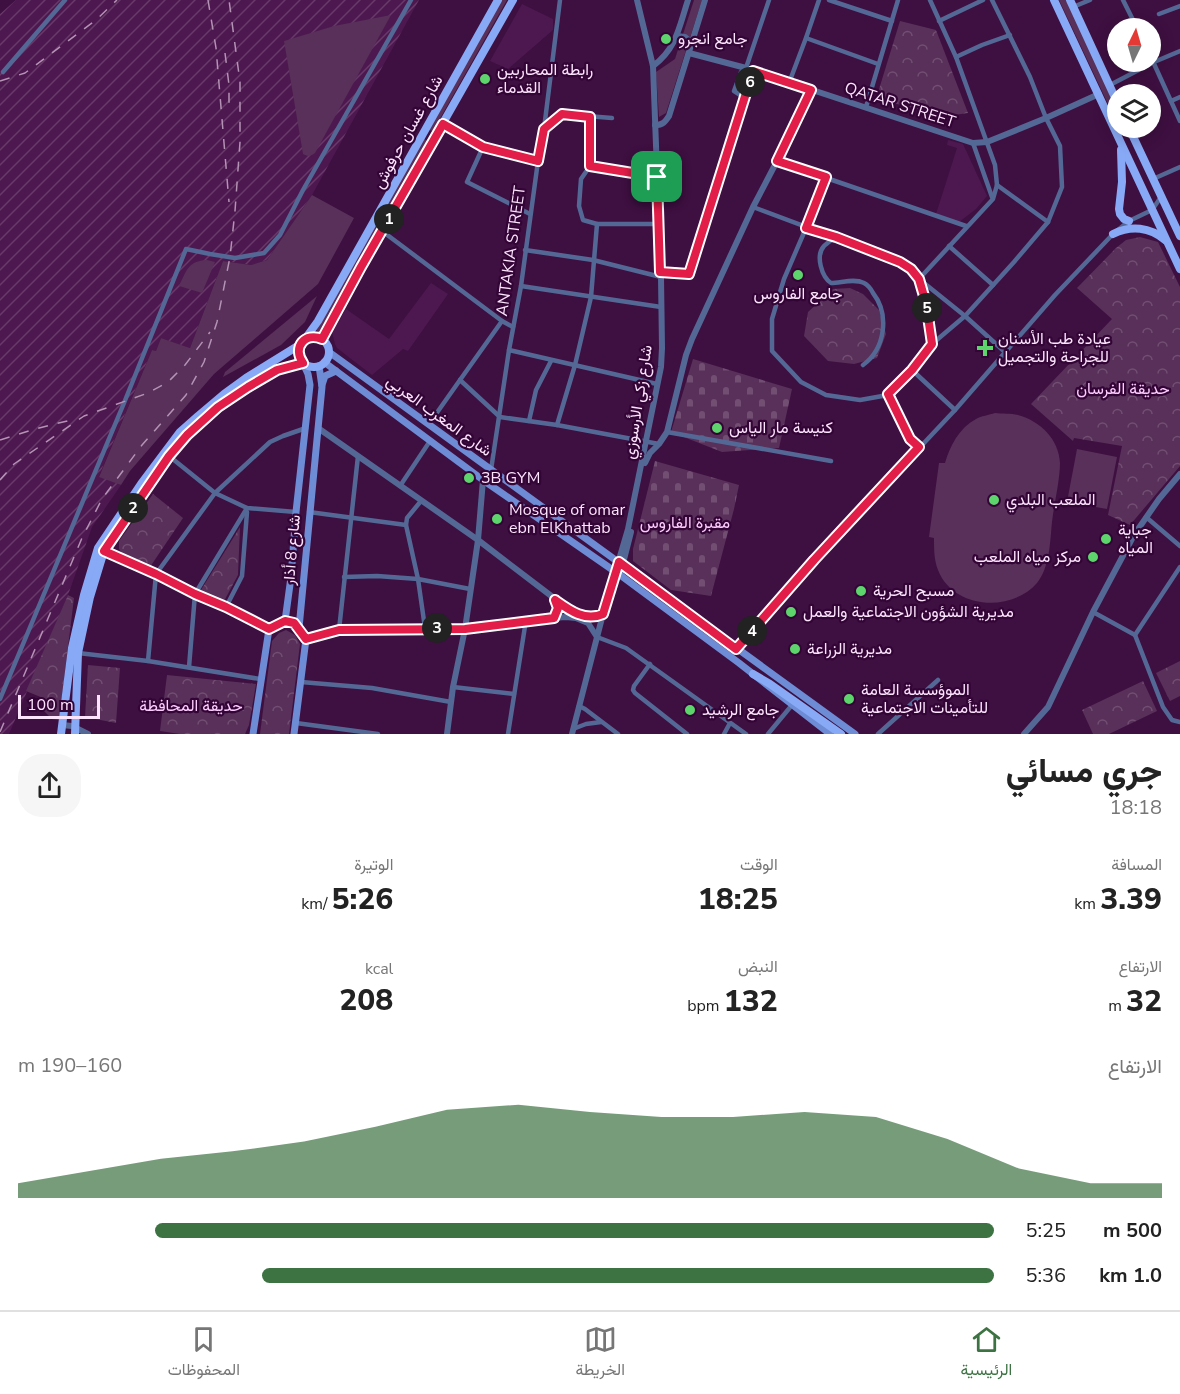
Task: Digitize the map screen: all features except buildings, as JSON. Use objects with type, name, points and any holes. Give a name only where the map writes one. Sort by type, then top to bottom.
[{"type":"main road","name":"شارع غسان حرفوش","points":[[303,342],[318,321],[498,0]]},
{"type":"main road","name":"شارع غسان حرفوش","points":[[322,339],[513,0]]},
{"type":"main road","points":[[1054,0],[1180,269]]},
{"type":"main road","points":[[1072,4],[1107,84]]},
{"type":"main road","points":[[423,132],[434,138]]},
{"type":"main road","points":[[1134,138],[1180,236]]},
{"type":"main road","points":[[1120,143],[1122,172],[1119,209],[1124,219],[1130,221]]},
{"type":"main road","points":[[1113,234],[1129,228],[1146,230],[1156,234],[1168,245]]},
{"type":"main road","points":[[62,730],[72,648],[98,548],[141,484],[180,432],[231,389],[303,342],[314,337],[322,339],[329,352],[321,364],[310,366],[303,363],[277,370],[218,407],[187,435],[169,456],[104,551],[90,597],[78,653],[75,730]]},
{"type":"main road","points":[[285,621],[310,385],[299,354],[303,342]]},
{"type":"main road","name":"شارع المغرب العربي","points":[[329,352],[855,734]]},
{"type":"main road","name":"شارع المغرب العربي","points":[[321,364],[336,371],[483,480],[618,573],[830,734]]},
{"type":"main road","name":"شارع 8 أذار","points":[[299,628],[322,387],[321,364]]},
{"type":"main road","points":[[322,387],[325,376],[336,371]]},
{"type":"main road","points":[[253,734],[269,629],[285,621],[294,623],[306,639],[294,734]]},
{"type":"main road","points":[[753,674],[841,734]]},
{"type":"street","points":[[3,72],[65,0]]},
{"type":"street","points":[[0,699],[186,249],[235,258],[264,253],[280,235],[303,190],[411,0]]},
{"type":"street","name":"ANTAKIA STREET","points":[[491,470],[521,286],[560,0]]},
{"type":"street","name":"شارع زكي الأرسوزي","points":[[572,731],[603,614],[621,564],[661,367],[661,275],[653,66],[637,0]]},
{"type":"street","points":[[653,66],[672,48],[688,0]]},
{"type":"street","points":[[655,125],[666,122],[669,116],[705,0]]},
{"type":"street","points":[[525,250],[593,260],[661,275],[689,274],[745,98],[750,70],[769,0]]},
{"type":"street","points":[[789,83],[819,0]]},
{"type":"street","points":[[829,0],[892,21]]},
{"type":"street","points":[[866,107],[898,0]]},
{"type":"street","points":[[919,279],[993,199],[997,185],[995,165],[987,142],[956,57],[930,0]]},
{"type":"street","points":[[939,21],[983,0]]},
{"type":"street","points":[[826,177],[784,279],[772,319],[772,351],[801,382],[826,395],[860,400],[888,394],[912,370],[932,344],[965,316],[1048,222],[1062,187],[1060,146],[1030,77],[992,0]]},
{"type":"street","points":[[1072,4],[1090,0]]},
{"type":"street","points":[[1123,0],[1132,18]]},
{"type":"street","points":[[1159,14],[1180,6]]},
{"type":"street","points":[[956,57],[1010,35]]},
{"type":"street","points":[[676,36],[685,37],[692,43]]},
{"type":"street","points":[[806,38],[878,64]]},
{"type":"street","points":[[1161,59],[1180,51]]},
{"type":"street","name":"QATAR STREET","points":[[689,52],[973,143],[987,142],[1099,94]]},
{"type":"street","points":[[745,98],[734,91],[741,72],[750,70]]},
{"type":"street","points":[[1112,84],[1135,72]]},
{"type":"street","points":[[1158,72],[1180,121]]},
{"type":"street","points":[[621,564],[645,462],[666,432],[686,355],[753,207],[811,90]]},
{"type":"street","points":[[1171,101],[1180,97]]},
{"type":"street","points":[[544,129],[562,114],[612,118]]},
{"type":"street","points":[[590,117],[590,166],[581,179],[579,206],[583,220],[597,224],[658,224]]},
{"type":"street","points":[[443,124],[483,147],[538,161]]},
{"type":"street","points":[[973,143],[993,199]]},
{"type":"street","points":[[483,147],[467,182],[530,214]]},
{"type":"street","points":[[777,161],[966,226]]},
{"type":"street","points":[[590,166],[657,177]]},
{"type":"street","points":[[1153,179],[1180,167]]},
{"type":"street","points":[[997,185],[1048,222]]},
{"type":"street","points":[[736,649],[814,560],[955,410],[1051,299],[1113,234],[1130,221],[1152,210],[1161,197]]},
{"type":"street","points":[[753,207],[900,262],[1006,352]]},
{"type":"street","points":[[556,425],[575,365],[591,297],[597,224]]},
{"type":"street","points":[[382,231],[513,327]]},
{"type":"street","points":[[836,237],[824,245],[821,250],[820,259],[826,280],[831,283],[855,280],[862,282],[878,299],[883,314],[884,330],[879,344],[872,359],[863,365]]},
{"type":"street","points":[[949,246],[993,285]]},
{"type":"street","points":[[919,279],[926,303],[932,344]]},
{"type":"street","points":[[521,286],[661,307]]},
{"type":"street","points":[[436,414],[502,321]]},
{"type":"street","points":[[509,350],[657,384]]},
{"type":"street","points":[[529,421],[536,390],[551,361]]},
{"type":"street","points":[[912,370],[955,410]]},
{"type":"street","points":[[460,380],[500,417],[659,444]]},
{"type":"street","points":[[888,394],[910,439],[919,447]]},
{"type":"street","points":[[148,661],[156,574],[215,493],[270,442],[306,428]]},
{"type":"street","points":[[318,428],[478,540],[555,600],[578,614],[591,617],[603,614]]},
{"type":"street","points":[[666,432],[831,461]]},
{"type":"street","points":[[400,486],[430,441]]},
{"type":"street","points":[[169,456],[215,493],[247,508],[296,512]]},
{"type":"street","points":[[339,630],[358,456]]},
{"type":"street","points":[[1024,734],[1047,707],[1127,546],[1146,517],[1180,474]]},
{"type":"street","points":[[447,734],[478,540],[483,480]]},
{"type":"street","points":[[421,501],[407,518],[406,525],[418,579],[425,628]]},
{"type":"street","points":[[189,667],[195,594],[247,508]]},
{"type":"street","points":[[226,607],[242,576],[247,508]]},
{"type":"street","points":[[309,512],[406,525]]},
{"type":"street","points":[[1146,517],[1180,546]]},
{"type":"street","points":[[104,551],[269,629]]},
{"type":"street","points":[[1135,635],[1180,567]]},
{"type":"street","points":[[344,577],[377,576],[418,579],[470,589]]},
{"type":"street","points":[[554,618],[558,608],[555,600]]},
{"type":"street","points":[[1093,612],[1135,635],[1163,707],[1172,720],[1180,722]]},
{"type":"street","points":[[306,639],[339,630],[465,629],[526,620],[566,617],[581,620],[588,623],[597,637],[626,648],[746,734]]},
{"type":"street","points":[[508,734],[526,620]]},
{"type":"street","points":[[78,653],[260,678]]},
{"type":"street","points":[[650,664],[633,690],[687,734]]},
{"type":"street","points":[[878,734],[938,680]]},
{"type":"street","points":[[301,682],[372,688],[451,702]]},
{"type":"street","points":[[453,687],[514,694]]},
{"type":"street","points":[[768,734],[792,705]]},
{"type":"street","points":[[578,706],[618,734]]},
{"type":"street","points":[[572,731],[586,724],[601,722]]},
{"type":"street","points":[[296,723],[378,734]]},
{"type":"street","points":[[724,734],[730,723]]},
{"type":"street","points":[[62,730],[69,725],[75,730],[88,734]]},
{"type":"shaded area","points":[[16,0],[419,0],[312,195],[267,260],[251,265],[223,261],[190,348],[161,338],[156,351],[152,350],[99,476],[121,485],[92,527],[68,595],[9,734],[0,734],[0,14]]},
{"type":"shaded area","points":[[522,4],[553,19],[553,30],[508,69],[490,61]]},
{"type":"shaded area","points":[[948,140],[963,144],[987,196],[976,209],[959,222],[936,214],[957,148],[947,145]]},
{"type":"shaded area","points":[[431,283],[448,294],[408,351],[403,349],[372,375],[337,348],[332,332],[346,309],[389,339]]},
{"type":"green space","points":[[502,0],[507,0],[433,131],[429,130]]},
{"type":"green space","points":[[694,0],[702,0],[666,113],[659,117],[656,72],[675,59]]},
{"type":"green space","points":[[1059,0],[1066,0],[1107,88],[1107,102]]},
{"type":"green space","points":[[391,15],[315,153],[306,156],[303,154],[284,41],[334,26]]},
{"type":"green space","points":[[900,21],[936,30],[968,113],[947,116],[876,99]]},
{"type":"green space","points":[[424,139],[427,143],[319,332],[316,330]]},
{"type":"green space","points":[[312,195],[354,218],[318,284],[214,374],[130,471],[121,485],[99,477],[152,350],[156,351],[161,338],[190,348],[223,261],[251,265],[267,260]]},
{"type":"green space","name":"حديقة الفرسان","points":[[1140,237],[1158,242],[1180,287],[1180,466],[1130,525],[1108,515],[1122,446],[1074,438],[1073,441],[1031,404],[1112,319],[1077,288],[1116,248],[1126,240]]},
{"type":"green space","points":[[207,260],[215,262],[202,293],[179,286],[192,264]]},
{"type":"green space","points":[[850,288],[863,294],[879,310],[886,334],[877,358],[854,364],[828,361],[804,336],[808,312],[833,289]]},
{"type":"green space","points":[[317,296],[305,322],[281,345],[223,377],[225,372]]},
{"type":"green space","points":[[693,359],[792,389],[779,448],[722,452],[671,432]]},
{"type":"green space","name":"الملعب البلدي","points":[[995,413],[1018,415],[1041,426],[1056,446],[1060,470],[1049,554],[1041,577],[1026,593],[1013,599],[983,602],[956,593],[945,583],[936,562],[934,538],[929,537],[939,463],[945,463],[953,444],[965,427],[978,418]]},
{"type":"green space","points":[[1077,449],[1117,457],[1107,509],[1067,502]]},
{"type":"green space","name":"مقبرة الفاروس","points":[[655,461],[739,485],[711,596],[671,590],[633,561],[633,549]]},
{"type":"green space","points":[[153,494],[183,518],[150,567],[125,557],[119,549],[119,541]]},
{"type":"green space","points":[[240,527],[238,575],[223,603],[201,590]]},
{"type":"green space","points":[[68,595],[74,598],[59,720],[52,719],[42,709],[43,698],[26,691]]},
{"type":"green space","points":[[286,630],[295,635],[300,644],[289,734],[260,734],[272,641],[279,633]]},
{"type":"green space","points":[[1180,661],[1180,696],[1170,701],[1156,673]]},
{"type":"green space","points":[[88,665],[120,668],[116,723],[85,717]]},
{"type":"green space","name":"حديقة المحافظة","points":[[167,675],[256,684],[249,725],[245,734],[180,734],[160,731]]},
{"type":"green space","points":[[1143,681],[1157,711],[1109,734],[1093,734],[1082,710]]},
{"type":"railway","points":[[0,81],[25,73],[96,20],[117,0]]},
{"type":"railway","points":[[208,0],[216,48],[229,202]]},
{"type":"railway","points":[[0,732],[82,538],[102,499],[142,445],[186,395],[204,362],[217,322],[230,257],[240,142],[240,82],[229,0]]},
{"type":"railway","points":[[225,53],[229,107]]},
{"type":"railway","points":[[0,480],[14,464],[84,416],[148,393],[168,382],[185,365],[210,332]]},
{"type":"railway","points":[[0,440],[75,419]]},
{"type":"place","name":"جامع انجرو","points":[[666,39]]},
{"type":"place","name":"رابطة المحاربين القدماء","points":[[485,79]]},
{"type":"place","name":"جامع الفاروس","points":[[798,275]]},
{"type":"place","name":"عيادة طب الأسنان للجراحة والتجميل","points":[[985,348]]},
{"type":"place","name":"كنيسة مار الياس","points":[[717,428]]},
{"type":"place","name":"3B GYM","points":[[469,478]]},
{"type":"place","name":"الملعب البلدي","points":[[994,500]]},
{"type":"place","name":"Mosque of omar ebn ElKhattab","points":[[497,519]]},
{"type":"place","name":"جباية المياه","points":[[1106,539]]},
{"type":"place","name":"مركز مياه الملعب","points":[[1093,557]]},
{"type":"place","name":"مسبح الحرية","points":[[861,591]]},
{"type":"place","name":"مديرية الشؤون الاجتماعية والعمل","points":[[791,612]]},
{"type":"place","name":"مديرية الزراعة","points":[[795,649]]},
{"type":"place","name":"الموؤسسة العامة للتأمينات الاجتماعية","points":[[849,699]]},
{"type":"place","name":"جامع الرشيد","points":[[690,710]]},
{"type":"route","points":[[753,71],[811,90],[777,161],[826,177],[806,228],[900,262],[911,269],[919,279],[926,303],[932,344],[912,370],[888,394],[910,439],[919,447],[814,560],[736,649],[619,562],[603,614],[597,616],[578,614],[555,600],[558,608],[554,618],[465,629],[339,630],[306,639],[294,623],[285,621],[269,629],[104,551],[169,456],[187,435],[218,407],[248,387],[277,370],[303,363],[299,354],[301,344],[309,338],[322,339],[443,124],[483,147],[538,161],[544,129],[562,114],[590,117],[590,166],[657,177],[660,272],[689,274],[753,71]]}]
